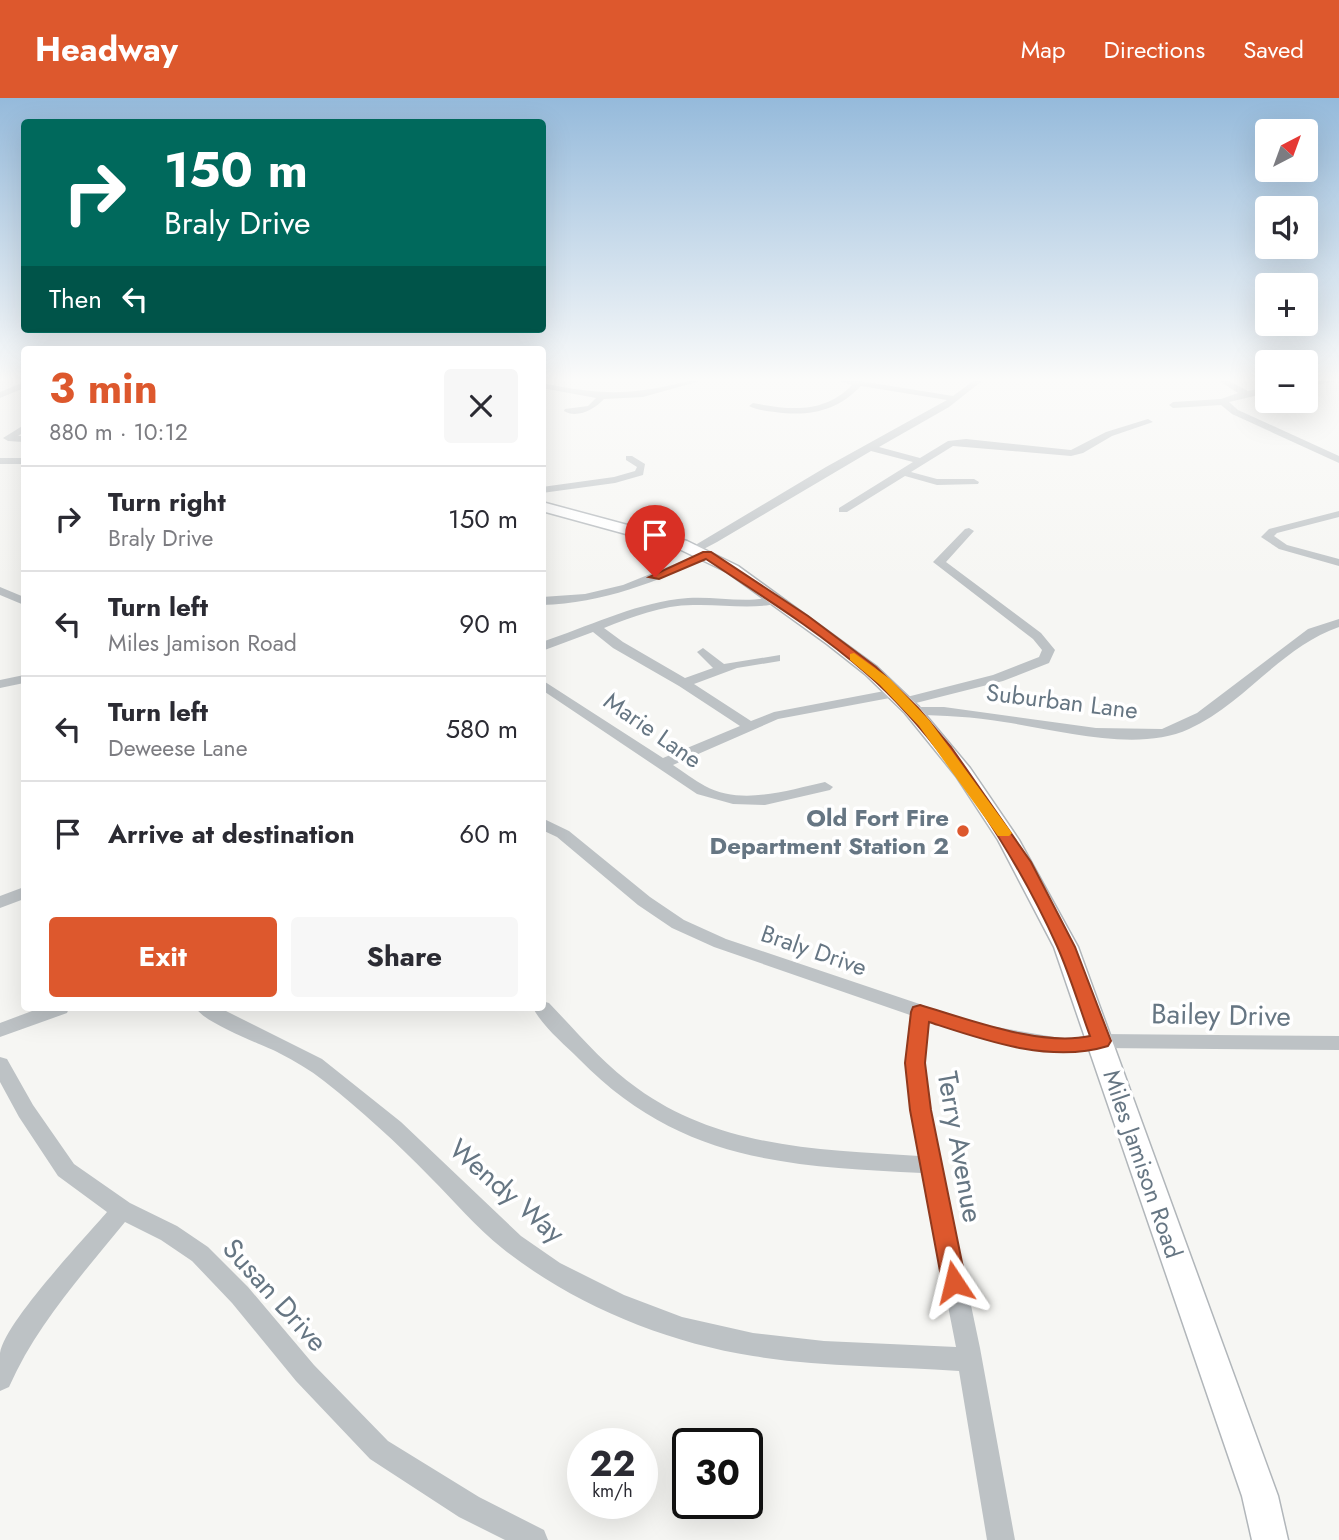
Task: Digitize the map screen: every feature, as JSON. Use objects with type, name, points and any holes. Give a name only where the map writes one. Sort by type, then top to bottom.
[{"type":"main road","name":"Miles Jamison Road","points":[[546,507],[701,552],[776,600],[856,658],[904,702],[946,750],[1023,862],[1066,947],[1260,1496],[1270,1540]]},
{"type":"street","points":[[546,601],[578,599],[613,591],[668,572],[867,448]]},
{"type":"street","points":[[874,448],[920,461]]},
{"type":"street","points":[[843,510],[940,448]]},
{"type":"street","points":[[1027,448],[1076,453],[1084,448]]},
{"type":"street","points":[[1314,448],[1339,460]]},
{"type":"street","points":[[546,489],[615,480],[639,473],[642,466],[629,458]]},
{"type":"street","points":[[0,461],[21,461]]},
{"type":"street","points":[[901,472],[937,482],[974,482]]},
{"type":"street","points":[[1339,514],[1273,531],[1267,537],[1283,547],[1339,563]]},
{"type":"street","points":[[660,765],[750,726],[800,709],[904,702],[998,678],[1044,660],[1049,650],[1037,636],[939,562],[969,531]]},
{"type":"street","points":[[0,592],[21,600]]},
{"type":"street","points":[[546,646],[678,602],[705,601],[750,606],[776,600]]},
{"type":"street","name":"Suburban Lane","points":[[904,702],[1110,732],[1164,732],[1188,725],[1202,716],[1311,632],[1339,623]]},
{"type":"street","points":[[596,628],[644,662],[684,683],[750,726]]},
{"type":"street","points":[[703,652],[722,669]]},
{"type":"street","points":[[684,683],[722,669],[775,658]]},
{"type":"street","points":[[0,684],[21,680]]},
{"type":"street","name":"Marie Lane","points":[[546,687],[660,765],[702,790],[733,799],[776,799],[825,787]]},
{"type":"street","name":"Braly Drive","points":[[546,825],[563,834],[644,901],[691,931],[766,960],[978,1031],[1045,1044],[1076,1046],[1101,1041]]},
{"type":"street","points":[[0,902],[21,894]]},
{"type":"street","points":[[0,1030],[52,1011]]},
{"type":"street","name":"Wendy Way","points":[[211,1011],[284,1046],[319,1067],[374,1112],[514,1244],[560,1274],[610,1301],[684,1329],[761,1346],[835,1354],[969,1360]]},
{"type":"street","points":[[545,1011],[629,1093],[687,1128],[734,1145],[769,1153],[931,1165]]},
{"type":"street","name":"Terry Avenue","points":[[920,1012],[915,1063],[931,1165],[1001,1540]]},
{"type":"street","name":"Bailey Drive","points":[[1101,1041],[1339,1043]]},
{"type":"street","name":"Susan Drive","points":[[0,1064],[26,1111],[66,1170],[122,1210],[169,1233],[200,1254],[240,1295],[305,1373],[379,1450],[469,1507],[534,1540]]},
{"type":"street","points":[[0,1379],[14,1349],[44,1301],[122,1210]]},
{"type":"slow traffic","points":[[854,657],[885,682],[924,723],[946,750],[1003,833]]},
{"type":"place","name":"Old Fort Fire Department Station 2","points":[[963,831]]},
{"type":"route","points":[[655,577],[707,554],[803,618],[885,682],[946,750],[1008,839],[1048,908],[1066,947],[1101,1041],[1076,1046],[1045,1044],[978,1031],[920,1012],[915,1063],[921,1098],[920,1110],[954,1282]]}]
